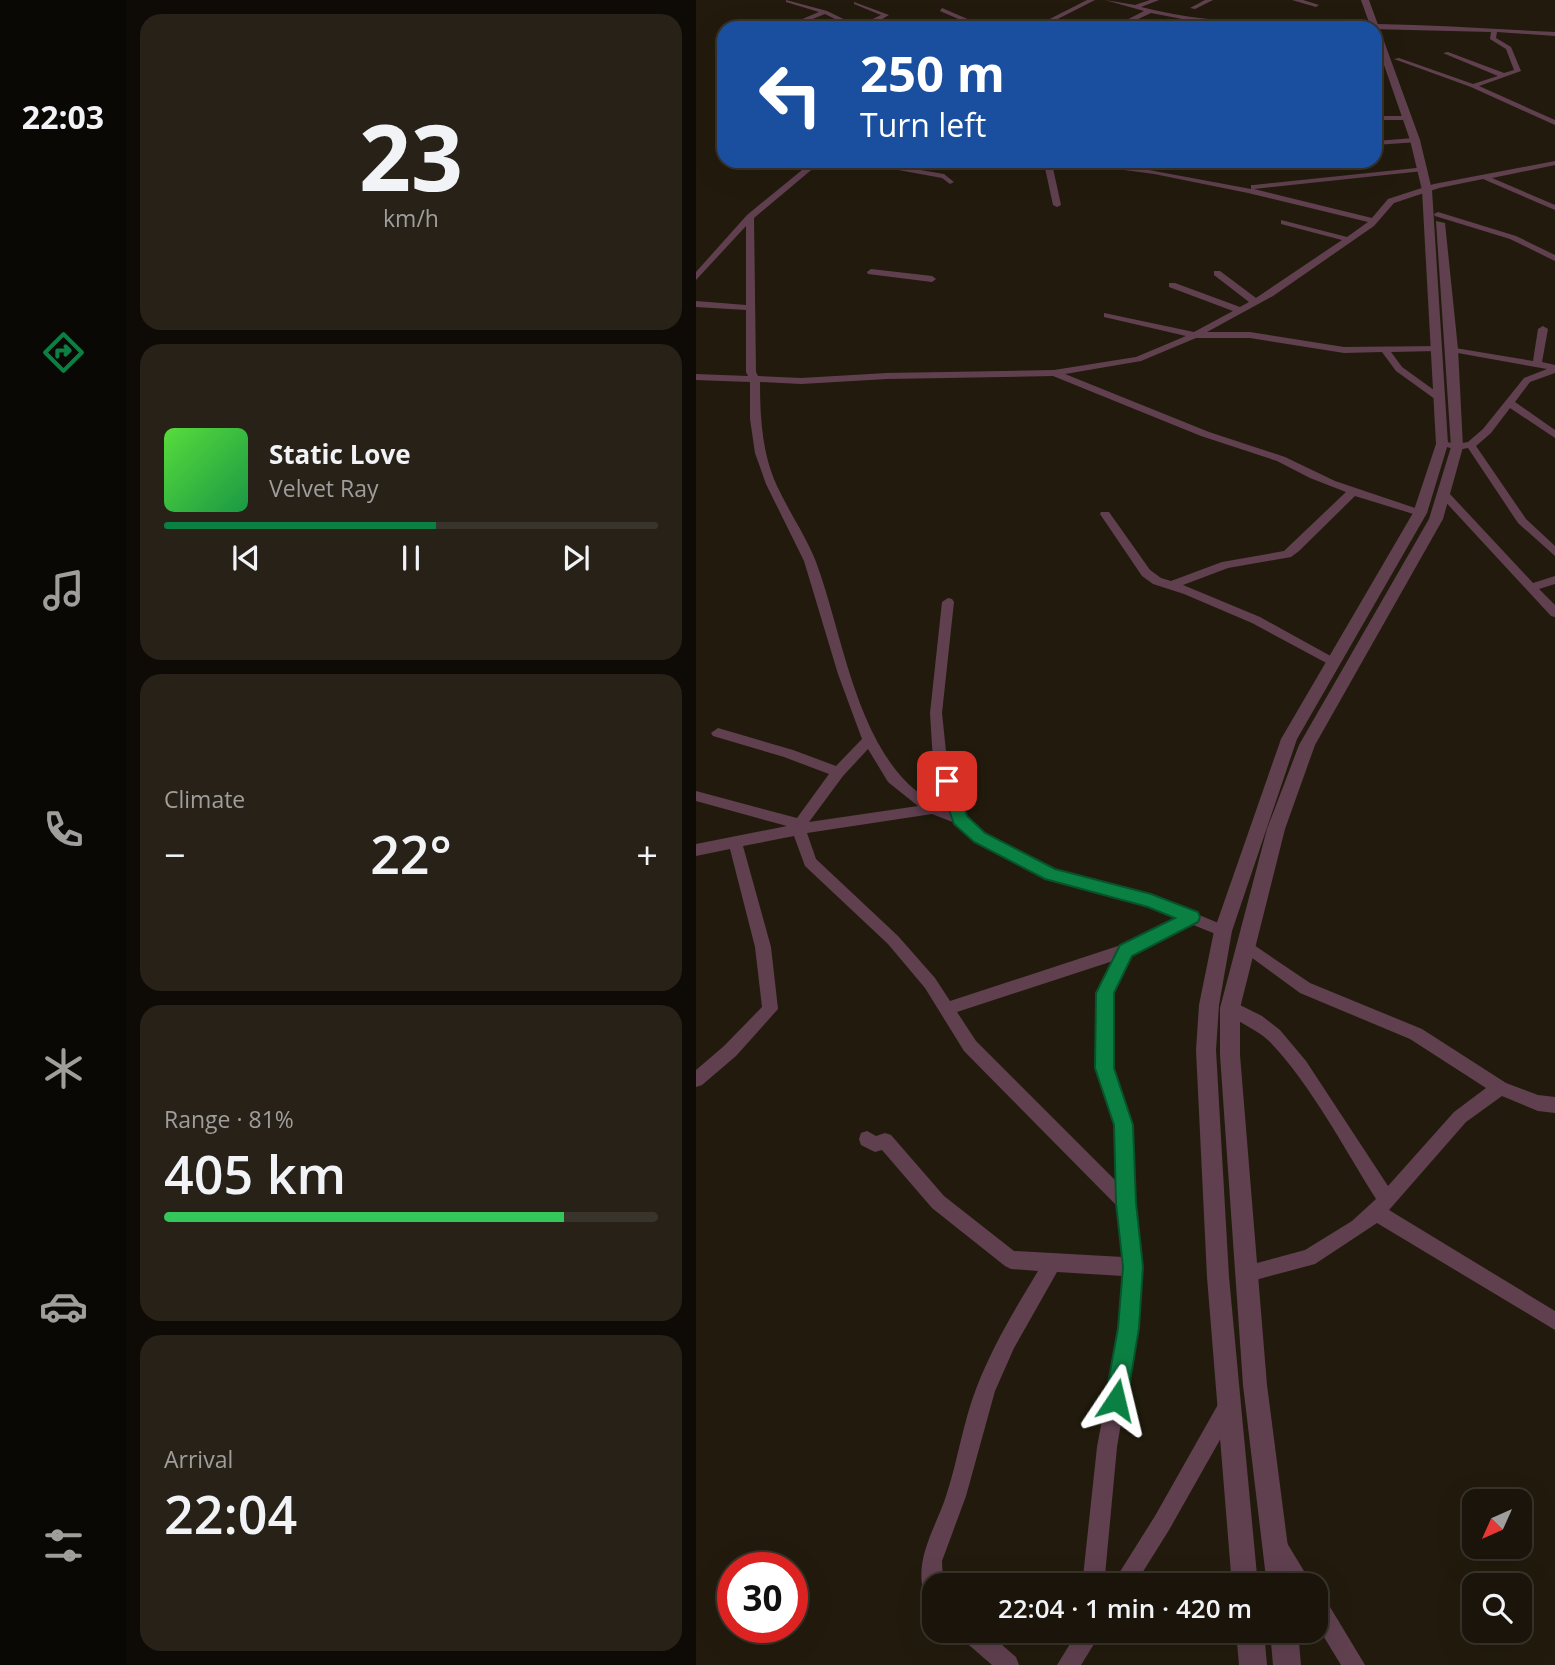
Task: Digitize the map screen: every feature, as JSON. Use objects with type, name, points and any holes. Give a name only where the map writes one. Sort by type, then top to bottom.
[{"type":"street","points":[[1051,21],[1092,0]]},
{"type":"street","points":[[1108,0],[1183,19],[1206,21]]},
{"type":"street","points":[[1135,7],[1156,0]]},
{"type":"street","points":[[1193,8],[1210,0]]},
{"type":"street","points":[[1295,0],[1316,5]]},
{"type":"street","points":[[1365,0],[1377,21]]},
{"type":"street","points":[[1374,0],[1379,21]]},
{"type":"street","points":[[788,1],[825,12],[844,21]]},
{"type":"street","points":[[856,3],[886,15],[873,21]]},
{"type":"street","points":[[942,10],[968,21]]},
{"type":"street","points":[[1129,21],[1150,11]]},
{"type":"street","points":[[802,21],[825,12]]},
{"type":"street","points":[[1382,26],[1555,34]]},
{"type":"street","points":[[1472,86],[1515,73],[1518,68],[1510,57],[1509,48],[1493,39],[1495,31]]},
{"type":"street","points":[[1382,35],[1438,214],[1445,349],[1442,400],[1457,445],[1523,521],[1555,553]]},
{"type":"street","points":[[1386,53],[1472,86],[1555,123]]},
{"type":"street","points":[[1279,1573],[1255,1385],[1230,1055],[1230,1008],[1276,829],[1307,745],[1436,519],[1457,445],[1425,139],[1386,53]]},
{"type":"street","points":[[1446,53],[1505,76]]},
{"type":"street","points":[[1382,118],[1407,118]]},
{"type":"street","points":[[1382,142],[1415,140]]},
{"type":"street","points":[[696,377],[724,376],[754,380],[1054,373],[1138,359],[1195,335],[1255,302],[1373,221],[1391,201],[1432,188],[1555,163]]},
{"type":"street","points":[[696,277],[750,217],[810,168]]},
{"type":"street","points":[[896,168],[944,176],[950,182]]},
{"type":"street","points":[[1049,168],[1057,205]]},
{"type":"street","points":[[1129,168],[1245,188],[1373,221]]},
{"type":"street","points":[[1245,188],[1423,169]]},
{"type":"street","points":[[1486,178],[1555,208]]},
{"type":"street","points":[[1438,214],[1526,243],[1555,259]]},
{"type":"street","points":[[750,217],[751,372],[760,453],[771,484],[810,561],[844,674],[869,740],[893,778],[932,809],[960,819],[980,837],[1050,874],[1151,901],[1223,931]]},
{"type":"street","points":[[1284,222],[1346,239]]},
{"type":"street","points":[[871,272],[932,279]]},
{"type":"street","points":[[1217,273],[1255,302]]},
{"type":"street","points":[[1172,285],[1240,310]]},
{"type":"street","points":[[696,304],[751,308]]},
{"type":"street","points":[[1107,316],[1195,335],[1250,335],[1344,350],[1445,349],[1555,368]]},
{"type":"street","points":[[1537,365],[1542,329]]},
{"type":"street","points":[[1385,350],[1399,369],[1442,400]]},
{"type":"street","points":[[1244,1573],[1218,1277],[1206,1050],[1209,1005],[1223,931],[1289,739],[1457,445],[1487,431],[1527,380],[1555,368]]},
{"type":"street","points":[[1054,373],[1205,434],[1281,459],[1292,467],[1352,492],[1420,513]]},
{"type":"street","points":[[1509,403],[1555,435]]},
{"type":"street","points":[[1172,585],[1226,565],[1287,554],[1352,492]]},
{"type":"street","points":[[1444,495],[1555,614]]},
{"type":"street","points":[[1105,514],[1146,573],[1157,582],[1172,585],[1256,620],[1332,662]]},
{"type":"street","points":[[1531,587],[1555,580]]},
{"type":"street","points":[[948,602],[936,713],[940,761],[960,819]]},
{"type":"street","points":[[718,733],[788,753],[838,772]]},
{"type":"street","points":[[869,740],[838,772],[803,827],[804,848],[815,868],[893,940],[930,983],[970,1046],[1126,1203]]},
{"type":"street","points":[[696,796],[803,827]]},
{"type":"street","points":[[696,850],[803,827],[932,809]]},
{"type":"street","points":[[696,1080],[730,1051],[770,1009],[763,947],[735,842]]},
{"type":"street","points":[[946,1009],[1126,950],[1192,917]]},
{"type":"street","points":[[1245,945],[1305,988],[1416,1034],[1500,1088],[1538,1103],[1555,1105]]},
{"type":"street","points":[[1094,1573],[1107,1447],[1128,1328],[1133,1267],[1126,1203],[1124,1125],[1104,1068],[1105,993],[1126,950]]},
{"type":"street","points":[[1230,1008],[1256,1021],[1274,1035],[1300,1066],[1381,1205],[1554,1321]]},
{"type":"street","points":[[1248,1273],[1309,1258],[1358,1227],[1460,1117],[1500,1088]]},
{"type":"street","points":[[867,1139],[875,1144],[885,1140],[938,1202],[1011,1260],[1133,1267]]},
{"type":"street","points":[[929,1573],[929,1564],[952,1510],[985,1390],[1015,1326],[1053,1262]]},
{"type":"street","points":[[1129,1573],[1230,1404]]},
{"type":"street","points":[[1277,1546],[1295,1573]]},
{"type":"street","points":[[1328,1624],[1354,1665]]},
{"type":"street","points":[[983,1643],[1008,1665]]},
{"type":"street","points":[[1068,1665],[1082,1643]]},
{"type":"street","points":[[1251,1643],[1253,1665]]},
{"type":"street","points":[[1285,1643],[1287,1665]]},
{"type":"route","points":[[947,781],[960,819],[980,837],[1050,874],[1151,901],[1192,917],[1126,950],[1105,993],[1104,1068],[1124,1125],[1126,1203],[1133,1267],[1128,1328],[1116,1400]]}]
